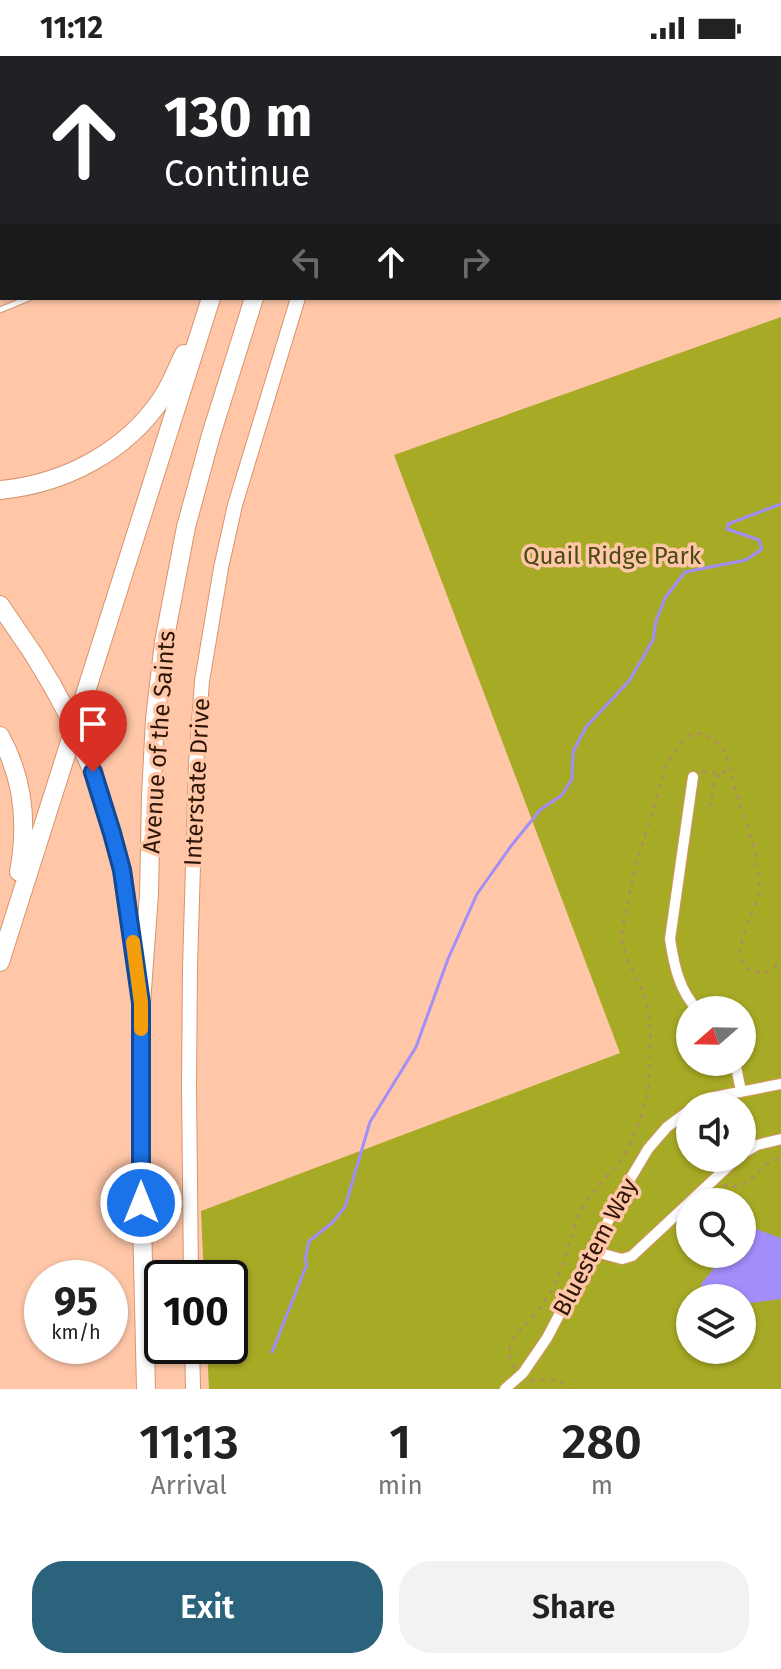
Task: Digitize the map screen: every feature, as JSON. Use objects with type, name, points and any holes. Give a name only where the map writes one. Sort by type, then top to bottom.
[{"type":"highway","name":"Avenue of the Saints","points":[[148,1389],[141,1179],[141,1003],[149,894],[152,758],[164,642],[178,566],[195,490],[253,300]]},
{"type":"highway","points":[[0,490],[51,480],[82,467],[118,446],[141,425],[163,397],[210,302]]},
{"type":"highway","points":[[0,962],[210,302]]},
{"type":"highway","points":[[0,605],[52,685],[93,772],[122,870],[141,1003]]},
{"type":"highway","points":[[0,736],[17,773],[24,815],[22,858],[6,943]]},
{"type":"main road","name":"Interstate Drive","points":[[191,1260],[191,938],[196,765],[202,681],[216,592],[235,505],[297,300]]},
{"type":"main road","points":[[192,1364],[193,1389]]},
{"type":"street","points":[[687,996],[680,983],[670,939],[693,777]]},
{"type":"street","points":[[738,1076],[741,1091]]},
{"type":"street","points":[[736,1092],[781,1084]]},
{"type":"street","name":"Bluestem Way","points":[[505,1389],[520,1376],[547,1338],[648,1149],[676,1120]]},
{"type":"street","points":[[756,1146],[781,1139]]},
{"type":"street","points":[[592,1251],[622,1259],[632,1256],[722,1172]]},
{"type":"lane","points":[[0,310],[24,300]]},
{"type":"path","points":[[570,1389],[554,1379],[527,1382],[510,1361],[509,1348],[511,1341],[546,1302],[577,1219],[588,1199],[619,1161],[641,1114],[647,1093],[650,1051],[647,1004],[632,972],[622,936],[631,884],[660,783],[676,750],[694,734],[705,735],[724,749],[753,848],[758,894],[744,932],[741,959],[745,968],[756,973],[765,973],[781,961]]},
{"type":"path","points":[[693,777],[695,771],[730,771]]},
{"type":"path","points":[[710,807],[715,779],[721,773]]},
{"type":"path","points":[[710,1182],[729,1187],[744,1185],[763,1166],[781,1158]]},
{"type":"green space","name":"Quail Ridge Park","points":[[781,317],[781,1389],[209,1389],[208,1364],[248,1364],[248,1260],[203,1260],[201,1211],[620,1053],[394,455]]},
{"type":"shaded area","points":[[756,1229],[781,1238],[781,1299],[756,1302],[756,1284],[701,1284],[714,1268],[756,1268]]},
{"type":"waterway","points":[[272,1352],[307,1264],[305,1259],[309,1241],[332,1223],[345,1207],[370,1122],[416,1047],[448,959],[477,894],[540,810],[562,795],[572,779],[573,752],[586,727],[629,681],[653,640],[665,598],[685,572],[746,560],[762,549],[759,540],[727,529],[728,524],[781,504]]},
{"type":"slow traffic","points":[[133,942],[141,1029]]},
{"type":"route","points":[[93,772],[122,870],[141,1003],[141,1203]]}]
